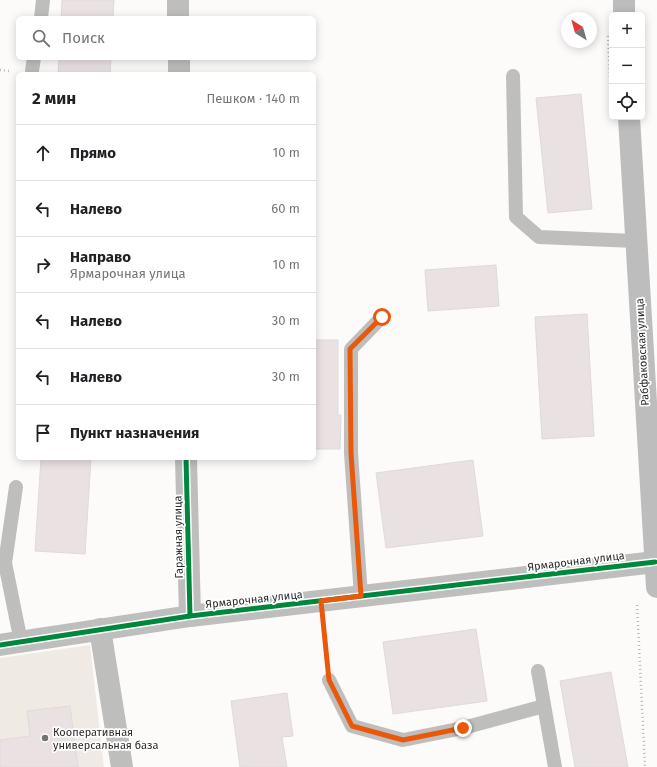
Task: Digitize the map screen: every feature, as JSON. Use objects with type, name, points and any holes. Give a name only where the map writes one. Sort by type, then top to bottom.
[{"type":"main road","points":[[624,0],[624,12]]},
{"type":"main road","name":"Рабфаковская улица","points":[[629,120],[635,241],[657,587]]},
{"type":"street","points":[[178,0],[178,16]]},
{"type":"street","points":[[179,60],[179,72]]},
{"type":"street","name":"Гаражная улица","points":[[186,460],[190,616]]},
{"type":"street","name":"Ярмарочная улица","points":[[10,644],[190,616],[655,562]]},
{"type":"street","points":[[100,630],[122,767]]},
{"type":"lane","points":[[41,16],[43,0]]},
{"type":"lane","points":[[512,76],[516,217],[539,237],[635,241]]},
{"type":"lane","points":[[361,596],[351,453],[350,349],[382,317]]},
{"type":"lane","points":[[10,644],[5,563],[16,487]]},
{"type":"lane","points":[[538,671],[555,767]]},
{"type":"lane","points":[[329,680],[352,726],[403,740],[463,728],[544,706]]},
{"type":"path","points":[[608,31],[611,84]]},
{"type":"path","points":[[321,601],[329,680]]},
{"type":"shaded area","points":[[90,645],[104,767],[0,767],[0,658]]},
{"type":"building","points":[[62,0],[114,0],[113,16],[61,16]]},
{"type":"building","points":[[59,60],[111,60],[110,72],[58,72]]},
{"type":"building","points":[[581,94],[592,209],[548,213],[536,98]]},
{"type":"building","points":[[496,265],[499,306],[428,311],[425,270]]},
{"type":"building","points":[[587,314],[594,436],[542,439],[535,317]]},
{"type":"building","points":[[316,340],[338,340],[338,415],[341,415],[340,449],[316,449]]},
{"type":"building","points":[[41,460],[91,460],[85,554],[35,551]]},
{"type":"building","points":[[473,460],[483,536],[386,548],[376,473]]},
{"type":"building","points":[[476,629],[487,701],[393,714],[383,642]]},
{"type":"building","points":[[611,672],[628,767],[575,767],[560,681]]},
{"type":"building","points":[[287,693],[293,736],[282,737],[287,767],[240,767],[231,701]]},
{"type":"building","name":"Кооперативная универсальная база","points":[[70,706],[78,767],[0,767],[0,740],[30,736],[27,711]]},
{"type":"cycle path","points":[[186,460],[190,616]]},
{"type":"cycle path","points":[[0,645],[190,616],[655,562]]},
{"type":"place","name":"Кооперативная универсальная база","points":[[45,738]]},
{"type":"route","points":[[382,317],[350,349],[351,453],[361,596],[321,601],[329,680],[352,726],[403,740],[463,728]]}]
